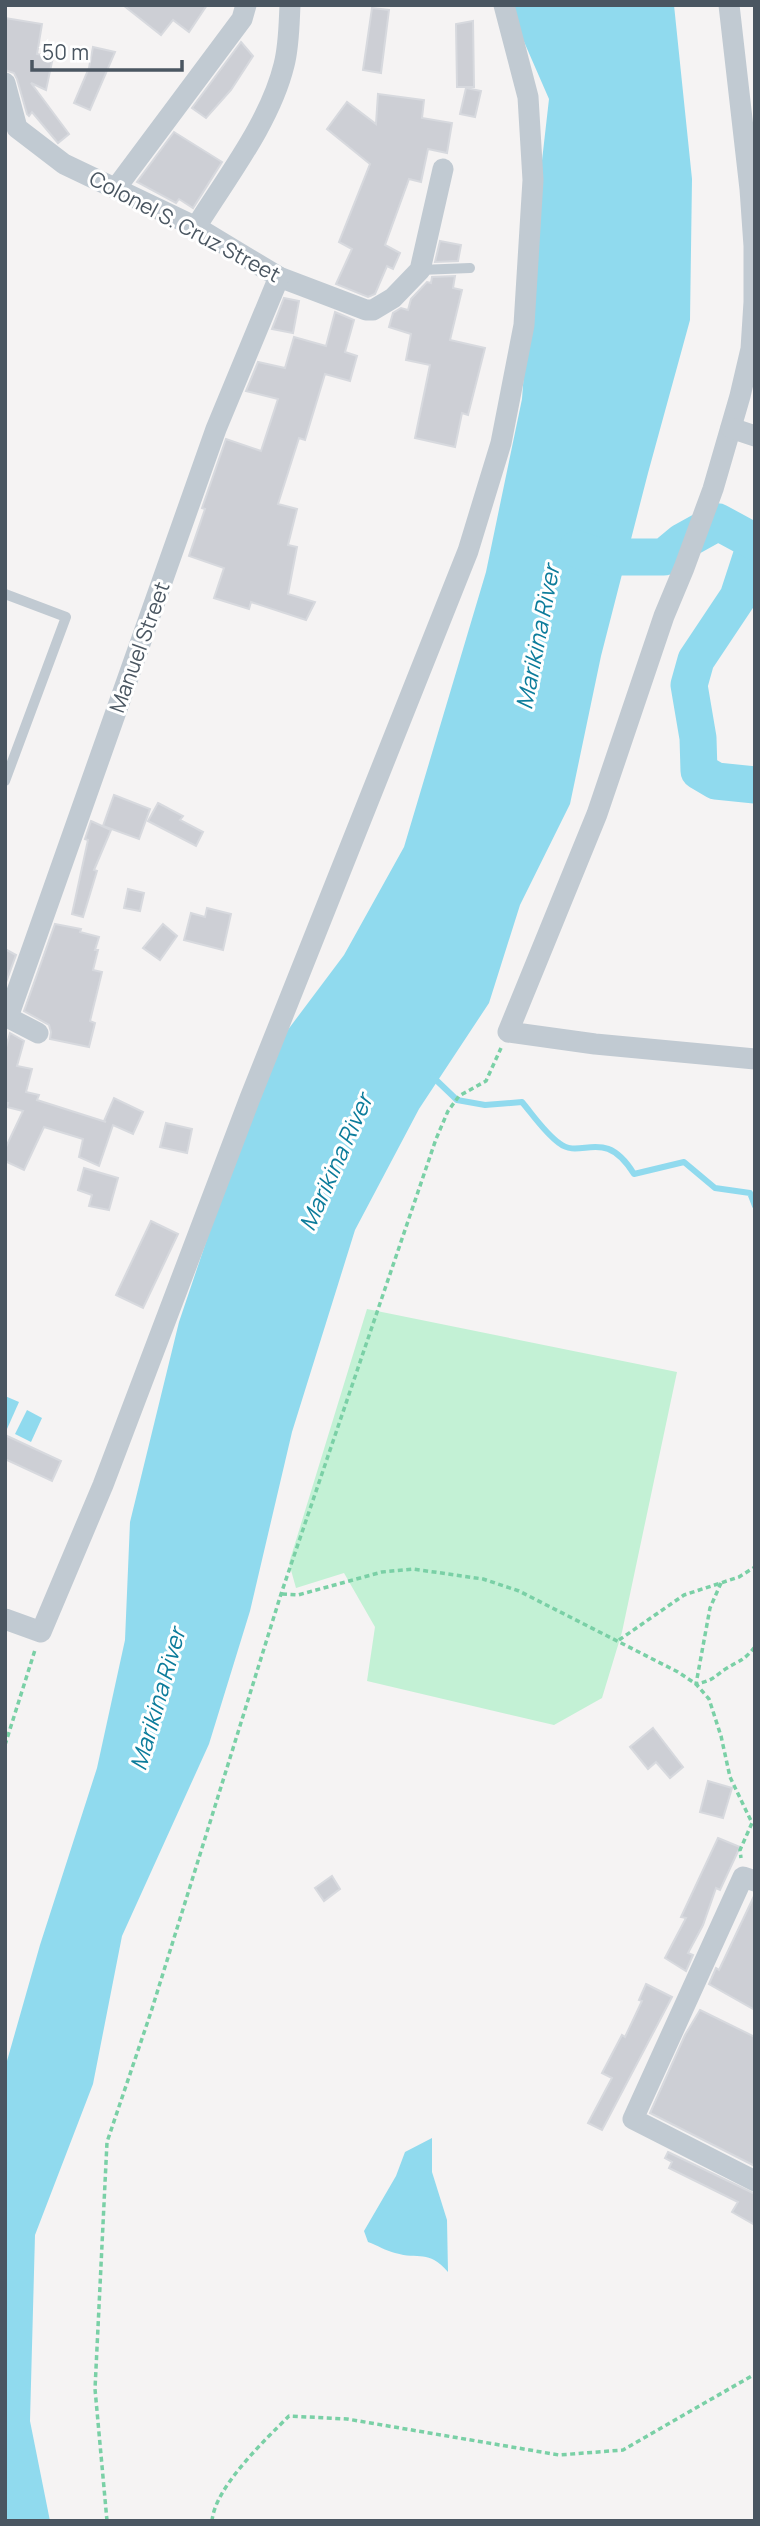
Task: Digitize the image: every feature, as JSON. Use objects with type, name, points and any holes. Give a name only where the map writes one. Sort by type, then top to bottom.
[{"type":"street","points":[[116,188],[242,19],[246,5]]},
{"type":"street","points":[[196,227],[265,116],[287,52],[290,5]]},
{"type":"street","points":[[5,1619],[41,1632],[103,1485],[250,1098],[468,551],[502,443],[524,325],[533,180],[528,97],[504,5]]},
{"type":"street","points":[[729,5],[754,246],[751,349],[713,489],[664,616],[597,814],[508,1031],[595,1044],[755,1059]]},
{"type":"street","name":"Colonel S. Cruz Street","points":[[5,83],[14,123],[21,132],[64,164],[196,227],[279,277],[366,310],[373,310],[393,298],[420,271]]},
{"type":"street","points":[[420,271],[443,169]]},
{"type":"street","name":"Manuel Street","points":[[6,1017],[216,429],[279,277]]},
{"type":"street","points":[[731,428],[755,436]]},
{"type":"street","points":[[6,1017],[38,1033]]},
{"type":"street","points":[[749,1879],[634,2119],[755,2181]]},
{"type":"lane","points":[[420,271],[470,268]]},
{"type":"lane","points":[[5,594],[66,617],[5,781]]},
{"type":"path","points":[[107,2521],[95,2389],[107,2142],[151,2012],[281,1594],[405,1228],[448,1111],[460,1096],[486,1082],[508,1031]]},
{"type":"path","points":[[619,1640],[684,1595],[739,1577],[755,1567]]},
{"type":"path","points":[[281,1594],[298,1595],[392,1571],[413,1569],[483,1579],[519,1591],[678,1672],[696,1684],[709,1699],[724,1746],[730,1777],[752,1823],[740,1850],[749,1879]]},
{"type":"path","points":[[696,1684],[710,1608],[721,1583]]},
{"type":"path","points":[[5,1745],[41,1632]]},
{"type":"path","points":[[696,1684],[713,1680],[727,1668],[744,1661],[755,1647]]},
{"type":"path","points":[[212,2521],[213,2507],[248,2457],[289,2416],[347,2419],[559,2455],[623,2450],[755,2374]]},
{"type":"green space","points":[[367,1309],[677,1372],[622,1632],[602,1698],[554,1725],[367,1681],[375,1627],[344,1573],[296,1588],[289,1563]]},
{"type":"water","name":"Marikina River","points":[[508,5],[674,5],[692,179],[690,320],[601,656],[570,804],[520,905],[489,1003],[419,1109],[355,1230],[292,1432],[250,1611],[209,1744],[122,1936],[93,2084],[35,2235],[30,2421],[50,2521],[5,2521],[5,2068],[40,1945],[97,1768],[125,1640],[130,1522],[179,1322],[230,1171],[284,1035],[344,955],[404,847],[486,572],[522,399],[535,222],[549,99]]},
{"type":"water","points":[[5,1396],[19,1402],[7,1429],[5,1429]]},
{"type":"water","points":[[27,1410],[42,1418],[31,1442],[15,1434]]},
{"type":"water","points":[[432,2138],[432,2172],[447,2220],[448,2272],[435,2260],[395,2253],[368,2242],[364,2231],[396,2176],[405,2152]]},
{"type":"building","points":[[123,5],[207,5],[189,32],[173,20],[161,35]]},
{"type":"building","points":[[372,8],[389,10],[381,73],[363,70]]},
{"type":"building","points":[[5,18],[42,24],[37,54],[53,57],[46,90],[31,83],[69,134],[58,143],[32,112],[29,116],[27,114],[14,73],[5,70]]},
{"type":"building","points":[[473,21],[474,87],[457,87],[456,24]]},
{"type":"building","points":[[241,42],[253,56],[231,90],[206,118],[192,108]]},
{"type":"building","points":[[93,47],[115,52],[90,110],[74,103],[89,68]]},
{"type":"building","points":[[466,88],[481,91],[475,117],[460,114]]},
{"type":"building","points":[[378,94],[424,100],[422,118],[452,123],[447,153],[428,149],[421,182],[409,179],[385,245],[400,253],[393,269],[387,266],[375,294],[368,297],[336,284],[352,249],[339,242],[370,164],[327,129],[347,102],[376,124]]},
{"type":"building","points":[[174,132],[222,162],[193,208],[179,199],[176,203],[137,182]]},
{"type":"building","points":[[440,241],[461,245],[458,261],[435,262]]},
{"type":"building","points":[[455,276],[453,288],[462,290],[450,340],[485,348],[468,415],[462,413],[455,447],[415,438],[430,365],[406,360],[411,334],[389,327],[393,313],[401,308],[408,310],[411,299],[427,282],[431,283],[432,277]]},
{"type":"building","points":[[284,298],[299,301],[293,333],[272,329]]},
{"type":"building","points":[[335,312],[354,320],[345,352],[357,356],[350,381],[325,374],[305,440],[299,438],[278,504],[297,509],[288,545],[297,547],[288,594],[315,602],[306,620],[251,602],[249,609],[214,598],[224,568],[189,556],[226,439],[261,451],[278,399],[246,391],[258,362],[285,368],[294,337],[326,346]]},
{"type":"building","points":[[114,795],[150,809],[139,839],[103,826]]},
{"type":"building","points":[[158,803],[183,816],[180,820],[203,832],[196,846],[148,821]]},
{"type":"building","points":[[91,821],[111,830],[94,870],[97,871],[83,917],[72,914],[88,840],[85,839]]},
{"type":"building","points":[[128,889],[144,893],[140,911],[124,908]]},
{"type":"building","points":[[207,908],[231,914],[223,950],[184,940],[191,913],[205,917]]},
{"type":"building","points":[[55,924],[81,929],[80,932],[99,937],[93,970],[102,972],[90,1021],[95,1023],[89,1047],[50,1039],[49,1025],[24,1011]]},
{"type":"building","points":[[163,924],[177,936],[160,960],[143,948]]},
{"type":"building","points":[[5,949],[16,955],[5,985]]},
{"type":"building","points":[[10,1033],[24,1041],[17,1066],[32,1069],[26,1092],[39,1095],[37,1100],[106,1122],[104,1121],[114,1098],[143,1112],[133,1134],[113,1125],[99,1166],[79,1157],[83,1139],[44,1127],[24,1170],[5,1161],[5,1149],[23,1111],[7,1107],[8,1103],[5,1103],[5,1051]]},
{"type":"building","points":[[166,1123],[192,1129],[187,1153],[160,1147]]},
{"type":"building","points":[[84,1168],[118,1178],[109,1210],[89,1206],[92,1195],[78,1190]]},
{"type":"building","points":[[151,1221],[178,1234],[143,1308],[116,1295]]},
{"type":"building","points":[[5,1435],[61,1461],[52,1481],[5,1459]]},
{"type":"building","points":[[653,1728],[683,1767],[670,1778],[656,1762],[648,1769],[630,1747]]},
{"type":"building","points":[[708,1781],[732,1788],[723,1818],[700,1812]]},
{"type":"building","points":[[718,1838],[740,1847],[720,1890],[716,1888],[703,1925],[688,1953],[693,1955],[686,1971],[665,1958],[686,1918],[681,1917]]},
{"type":"building","points":[[332,1876],[340,1889],[324,1901],[315,1888]]},
{"type":"building","points":[[755,1894],[755,2010],[709,1984],[716,1968],[719,1970]]},
{"type":"building","points":[[646,1984],[672,1997],[602,2130],[588,2123],[612,2078],[602,2073],[622,2035],[625,2037],[642,2001],[639,2000]]},
{"type":"building","points":[[700,2010],[755,2037],[755,2166],[650,2113],[685,2035]]},
{"type":"building","points":[[668,2152],[755,2194],[755,2225],[732,2212],[738,2202],[669,2168],[672,2162],[665,2158]]},
{"type":"waterway","points":[[577,549],[601,557],[664,557],[682,542],[718,522],[755,542]]},
{"type":"waterway","points":[[755,545],[738,597],[696,660],[689,685],[698,738],[699,771],[716,781],[755,785]]},
{"type":"waterway","points":[[433,1077],[457,1100],[485,1105],[522,1102],[559,1143],[576,1149],[603,1147],[613,1151],[634,1174],[684,1162],[715,1188],[750,1193],[755,1206]]}]
